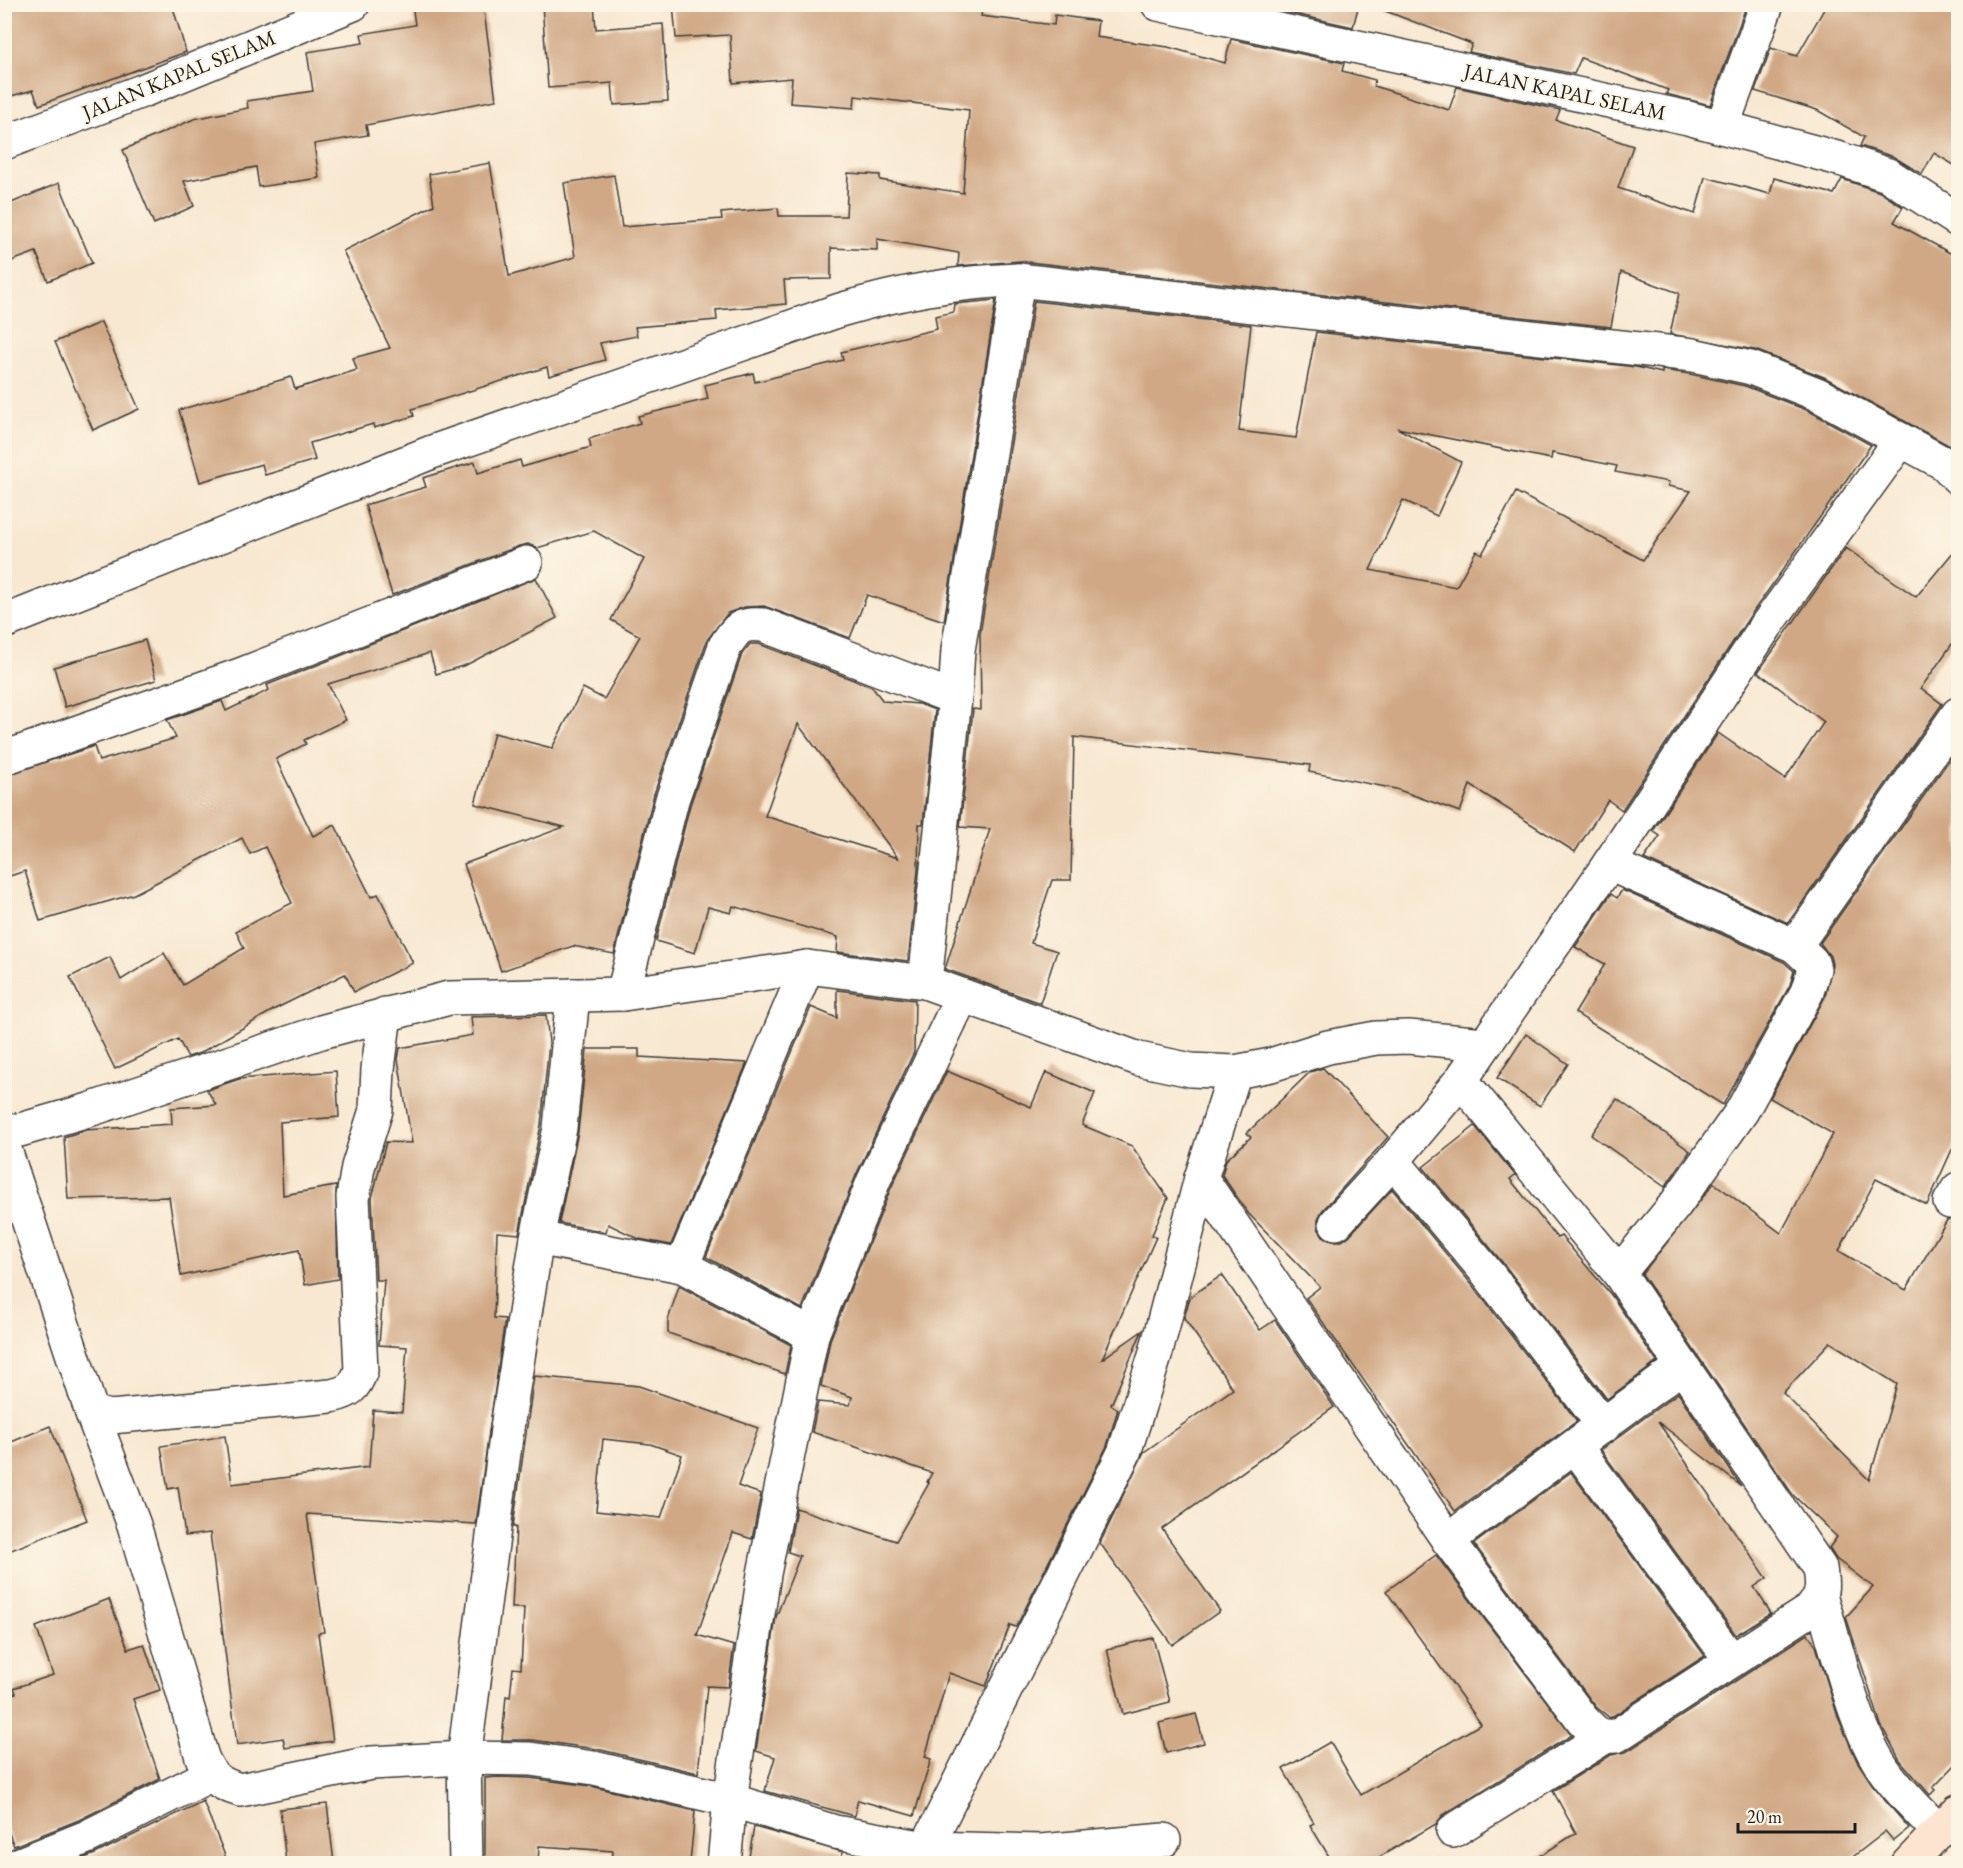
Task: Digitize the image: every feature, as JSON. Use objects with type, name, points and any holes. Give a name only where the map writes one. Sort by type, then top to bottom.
[{"type":"street","name":"JALAN KAPAL SELAM","points":[[4,143],[142,91],[353,4]]},
{"type":"street","name":"JALAN KAPAL SELAM","points":[[1158,4],[1722,128],[1840,159],[1888,175],[1959,220]]},
{"type":"street","points":[[1722,128],[1767,4]]},
{"type":"street","points":[[925,982],[958,650],[1018,280]]},
{"type":"street","points":[[4,622],[432,452],[840,309],[901,292],[965,282],[1018,280],[1106,292],[1265,307],[1693,355],[1751,368],[1817,394],[1901,440],[1954,461]]},
{"type":"street","points":[[1336,1222],[1393,1161],[1461,1080],[1609,864],[1766,626],[1901,440]]},
{"type":"street","points":[[4,758],[240,675],[526,563]]},
{"type":"street","points":[[623,994],[672,800],[725,646],[737,629],[748,624],[763,625],[955,698]]},
{"type":"street","points":[[1795,946],[1959,714]]},
{"type":"street","points":[[1609,864],[1795,946],[1812,962],[1814,969],[1802,1002],[1742,1111],[1676,1205],[1619,1273]]},
{"type":"street","points":[[1164,1840],[1041,1851],[926,1848],[836,1832],[730,1800],[594,1768],[530,1759],[464,1758],[371,1763],[240,1790],[223,1785],[210,1774],[134,1526],[112,1415],[19,1132],[321,1032],[449,998],[623,994],[807,968],[925,982],[1139,1059],[1191,1070],[1235,1072],[1271,1065],[1328,1047],[1376,1038],[1408,1037],[1485,1044]]},
{"type":"street","points":[[682,1266],[807,968]]},
{"type":"street","points":[[466,1863],[464,1758],[509,1414],[537,1238],[560,1128],[573,995]]},
{"type":"street","points":[[724,1863],[730,1800],[764,1574],[812,1335],[874,1180],[962,996]]},
{"type":"street","points":[[112,1415],[331,1396],[347,1393],[356,1384],[361,1370],[353,1197],[358,1167],[376,1110],[378,1069],[385,1014]]},
{"type":"street","points":[[926,1848],[1124,1453],[1155,1356],[1201,1178],[1235,1072]]},
{"type":"street","points":[[1461,1080],[1619,1273],[1820,1569],[1823,1586],[1821,1598],[1857,1713],[1868,1740],[1883,1769],[1949,1822],[1908,1863]]},
{"type":"street","points":[[1393,1161],[1488,1274],[1604,1426]]},
{"type":"street","points":[[1201,1178],[1448,1540],[1582,1719],[1593,1732],[1603,1737]]},
{"type":"street","points":[[537,1238],[682,1266],[812,1335]]},
{"type":"street","points":[[1448,1540],[1682,1367]]},
{"type":"street","points":[[1575,1446],[1731,1660]]},
{"type":"street","points":[[1453,1831],[1603,1737],[1616,1736],[1810,1610],[1821,1598]]},
{"type":"street","points":[[20,1863],[87,1837],[210,1774]]},
{"type":"building","points":[[4,4],[172,4],[186,52],[39,105],[33,90],[4,98]]},
{"type":"building","points":[[412,4],[483,4],[496,100],[366,125],[368,135],[314,144],[319,178],[259,187],[256,167],[184,181],[194,206],[154,224],[123,150],[194,119],[248,108],[247,101],[313,91],[307,52],[363,43],[361,34],[415,25]]},
{"type":"building","points":[[542,4],[594,4],[596,29],[663,24],[668,101],[614,105],[612,83],[548,88]]},
{"type":"building","points":[[673,4],[983,4],[981,16],[1054,25],[1055,15],[1098,21],[1096,37],[1168,47],[1225,63],[1231,39],[1344,63],[1342,71],[1375,80],[1374,86],[1449,110],[1457,87],[1560,110],[1556,120],[1633,146],[1618,188],[1695,214],[1705,177],[1770,194],[1774,178],[1834,194],[1842,179],[1880,192],[1903,207],[1894,222],[1959,258],[1959,451],[1824,377],[1755,350],[1670,334],[1679,293],[1621,272],[1611,327],[1020,261],[958,266],[959,253],[877,239],[877,250],[831,248],[831,279],[784,280],[786,304],[716,310],[717,320],[635,327],[637,336],[600,343],[605,360],[549,376],[547,367],[412,409],[414,416],[374,428],[373,424],[310,443],[315,460],[265,475],[262,464],[200,482],[179,410],[291,377],[295,389],[357,370],[353,358],[390,348],[343,251],[434,205],[429,174],[490,163],[509,276],[575,257],[564,183],[614,175],[622,227],[722,219],[721,213],[778,208],[779,216],[846,216],[848,173],[880,175],[880,180],[963,193],[969,110],[855,96],[854,108],[790,103],[792,78],[733,83],[730,35],[676,38]]},
{"type":"building","points":[[1249,4],[1359,4],[1353,27]]},
{"type":"building","points":[[1376,4],[1747,4],[1710,105],[1666,94],[1668,90],[1581,58],[1574,74],[1469,52],[1472,44],[1375,7]]},
{"type":"building","points":[[1827,4],[1959,4],[1959,168],[1934,153],[1922,174],[1894,157],[1860,146],[1864,137],[1817,110],[1755,91],[1771,48],[1797,56]]},
{"type":"building","points":[[59,183],[92,263],[48,281],[36,252],[4,264],[4,206]]},
{"type":"building","points":[[996,300],[944,621],[867,595],[850,638],[764,606],[745,607],[728,613],[707,640],[654,794],[614,954],[573,946],[501,971],[464,864],[564,827],[475,804],[494,733],[552,748],[583,688],[604,699],[640,636],[611,620],[644,559],[594,531],[537,548],[528,544],[519,546],[392,595],[365,505],[426,487],[423,478],[475,462],[478,473],[520,460],[522,467],[591,447],[589,439],[640,423],[638,416],[708,399],[705,385],[753,373],[755,382],[843,360],[841,352],[937,329],[935,316],[954,312],[955,304]]},
{"type":"building","points":[[1034,301],[1251,325],[1239,431],[1296,438],[1316,332],[1636,367],[1662,373],[1662,370],[1690,374],[1745,386],[1809,411],[1871,445],[1750,616],[1622,810],[1608,800],[1575,852],[1470,785],[1460,812],[1396,789],[1309,772],[1310,765],[1074,737],[1071,880],[1052,880],[1031,943],[1057,951],[1040,1003],[945,969],[990,829],[960,827],[973,709],[981,710],[980,634]],"holes":[[[1397,428],[1551,459],[1552,453],[1617,466],[1615,472],[1669,482],[1668,486],[1691,491],[1643,560],[1516,492],[1482,554],[1476,551],[1456,587],[1370,570],[1403,500],[1437,516],[1461,462]]]},
{"type":"building","points":[[101,322],[139,409],[93,430],[55,342]]},
{"type":"building","points":[[1959,545],[1959,634],[1921,688],[1942,704],[1788,923],[1644,859],[1660,836],[1653,831],[1718,733],[1785,779],[1824,722],[1758,672],[1846,548],[1916,597]]},
{"type":"building","points":[[536,578],[557,618],[466,665],[436,674],[430,653],[328,684],[346,720],[304,740],[306,744],[276,759],[313,836],[335,825],[371,897],[378,894],[413,963],[354,992],[345,974],[275,1009],[200,1053],[188,1057],[178,1039],[115,1069],[70,977],[110,957],[121,980],[164,953],[183,985],[244,948],[236,931],[292,903],[265,847],[250,854],[242,838],[134,894],[40,921],[25,871],[4,878],[4,776],[94,746],[99,761],[176,738],[167,720],[222,701],[226,711],[269,690],[267,685]]},
{"type":"building","points":[[145,640],[156,680],[65,707],[54,667]]},
{"type":"building","points":[[750,644],[759,644],[872,687],[883,701],[919,704],[935,710],[923,824],[919,824],[918,871],[908,961],[837,952],[838,937],[733,906],[731,913],[708,907],[695,953],[656,941],[690,805],[742,654]],"holes":[[[798,724],[898,858],[765,816]]]},
{"type":"building","points":[[1959,746],[1959,1134],[1927,1205],[1876,1179],[1839,1251],[1906,1290],[1947,1220],[1959,1219],[1959,1761],[1933,1788],[1935,1790],[1930,1795],[1900,1760],[1881,1725],[1846,1617],[1873,1587],[1836,1559],[1829,1548],[1837,1537],[1793,1495],[1642,1274],[1714,1183],[1781,1233],[1833,1134],[1770,1098],[1825,997],[1832,964],[1830,956],[1820,943]],"holes":[[[1830,1342],[1897,1384],[1869,1480],[1783,1393]]]},
{"type":"building","points":[[1622,890],[1784,962],[1794,971],[1790,985],[1723,1105],[1575,1013],[1605,964],[1575,947],[1611,894],[1617,898]]},
{"type":"building","points":[[837,990],[915,1000],[914,1052],[857,1173],[802,1309],[706,1257],[811,1007],[837,1018]]},
{"type":"building","points":[[546,1015],[549,1043],[541,1125],[519,1234],[497,1232],[494,1318],[505,1319],[476,1524],[307,1514],[324,1632],[318,1633],[333,1741],[285,1748],[283,1738],[237,1745],[210,1533],[185,1536],[178,1487],[168,1489],[161,1446],[225,1436],[232,1484],[369,1467],[373,1410],[402,1412],[407,1347],[379,1345],[384,1280],[376,1280],[372,1198],[386,1142],[412,1143],[398,1059],[400,1048],[473,1035],[471,1017]]},
{"type":"building","points":[[1526,1034],[1568,1064],[1540,1106],[1497,1078]]},
{"type":"building","points":[[587,1049],[639,1049],[639,1057],[747,1063],[671,1245],[639,1239],[608,1224],[606,1232],[559,1223],[578,1132]]},
{"type":"building","points":[[1323,1068],[1388,1137],[1322,1211],[1318,1220],[1318,1228],[1323,1236],[1332,1241],[1342,1241],[1392,1189],[1473,1286],[1577,1421],[1455,1511],[1306,1298],[1320,1287],[1248,1213],[1222,1175],[1226,1160],[1251,1137],[1247,1133],[1310,1072]]},
{"type":"building","points":[[336,1071],[339,1117],[280,1122],[283,1195],[336,1186],[338,1279],[305,1285],[299,1250],[181,1276],[169,1197],[68,1199],[64,1137],[86,1130],[172,1124],[171,1108],[216,1105],[207,1090],[239,1079]]},
{"type":"building","points":[[947,1071],[1031,1107],[1046,1072],[1095,1093],[1082,1125],[1132,1146],[1168,1198],[1152,1235],[1156,1237],[1102,1359],[1142,1331],[1111,1405],[1118,1409],[1107,1446],[1016,1627],[1010,1625],[986,1686],[949,1673],[925,1757],[931,1759],[914,1816],[858,1800],[854,1816],[765,1791],[775,1757],[756,1751],[776,1617],[800,1556],[788,1552],[796,1508],[896,1541],[929,1483],[927,1482],[932,1473],[812,1432],[818,1402],[850,1405],[852,1397],[821,1386],[830,1340],[891,1188]]},
{"type":"building","points":[[1617,1099],[1690,1151],[1665,1187],[1591,1135]]},
{"type":"building","points":[[1475,1126],[1515,1175],[1510,1179],[1557,1238],[1561,1236],[1612,1296],[1657,1362],[1607,1399],[1503,1263],[1423,1167]]},
{"type":"building","points":[[1222,1275],[1260,1330],[1275,1320],[1334,1407],[1162,1529],[1220,1611],[1172,1645],[1100,1543],[1144,1452],[1233,1389],[1184,1318],[1190,1297]]},
{"type":"building","points":[[679,1286],[791,1345],[785,1374],[668,1333],[668,1320]]},
{"type":"building","points":[[534,1376],[639,1386],[758,1428],[738,1486],[761,1494],[752,1539],[733,1533],[697,1635],[734,1646],[728,1687],[707,1686],[698,1773],[597,1749],[532,1740],[502,1740],[506,1696],[510,1697],[513,1668],[521,1669],[524,1608],[512,1608],[516,1527],[513,1527]],"holes":[[[603,1439],[650,1444],[682,1455],[661,1518],[596,1511]]]},
{"type":"building","points":[[1678,1393],[1741,1486],[1658,1422],[1767,1578],[1754,1587],[1771,1613],[1736,1635],[1601,1450]]},
{"type":"building","points":[[50,1426],[87,1520],[4,1553],[4,1445]]},
{"type":"building","points":[[1571,1472],[1705,1656],[1610,1718],[1596,1707],[1474,1544]]},
{"type":"building","points":[[1436,1555],[1572,1735],[1443,1815],[1436,1824],[1369,1863],[1333,1863],[1310,1825],[1314,1823],[1283,1769],[1330,1742],[1361,1795],[1481,1724],[1386,1591]]},
{"type":"building","points":[[109,1599],[128,1649],[144,1644],[160,1690],[133,1699],[160,1779],[79,1820],[14,1846],[4,1821],[4,1696],[16,1693],[14,1688],[53,1675],[36,1627]]},
{"type":"building","points":[[1808,1634],[1816,1646],[1838,1717],[1857,1761],[1876,1790],[1909,1828],[1893,1841],[1885,1832],[1845,1863],[1529,1863],[1576,1833],[1553,1791],[1611,1755],[1626,1752]]},
{"type":"building","points":[[1153,1638],[1170,1702],[1123,1714],[1107,1649]]},
{"type":"building","points":[[1196,1714],[1204,1743],[1166,1753],[1159,1723]]},
{"type":"building","points":[[485,1778],[529,1778],[591,1786],[695,1811],[690,1863],[612,1863],[613,1851],[539,1846],[538,1863],[485,1863]]},
{"type":"building","points":[[203,1801],[228,1863],[71,1863],[95,1854]]},
{"type":"building","points":[[327,1804],[334,1863],[286,1863],[280,1809]]},
{"type":"building","points":[[754,1827],[843,1852],[839,1863],[748,1863]]}]
